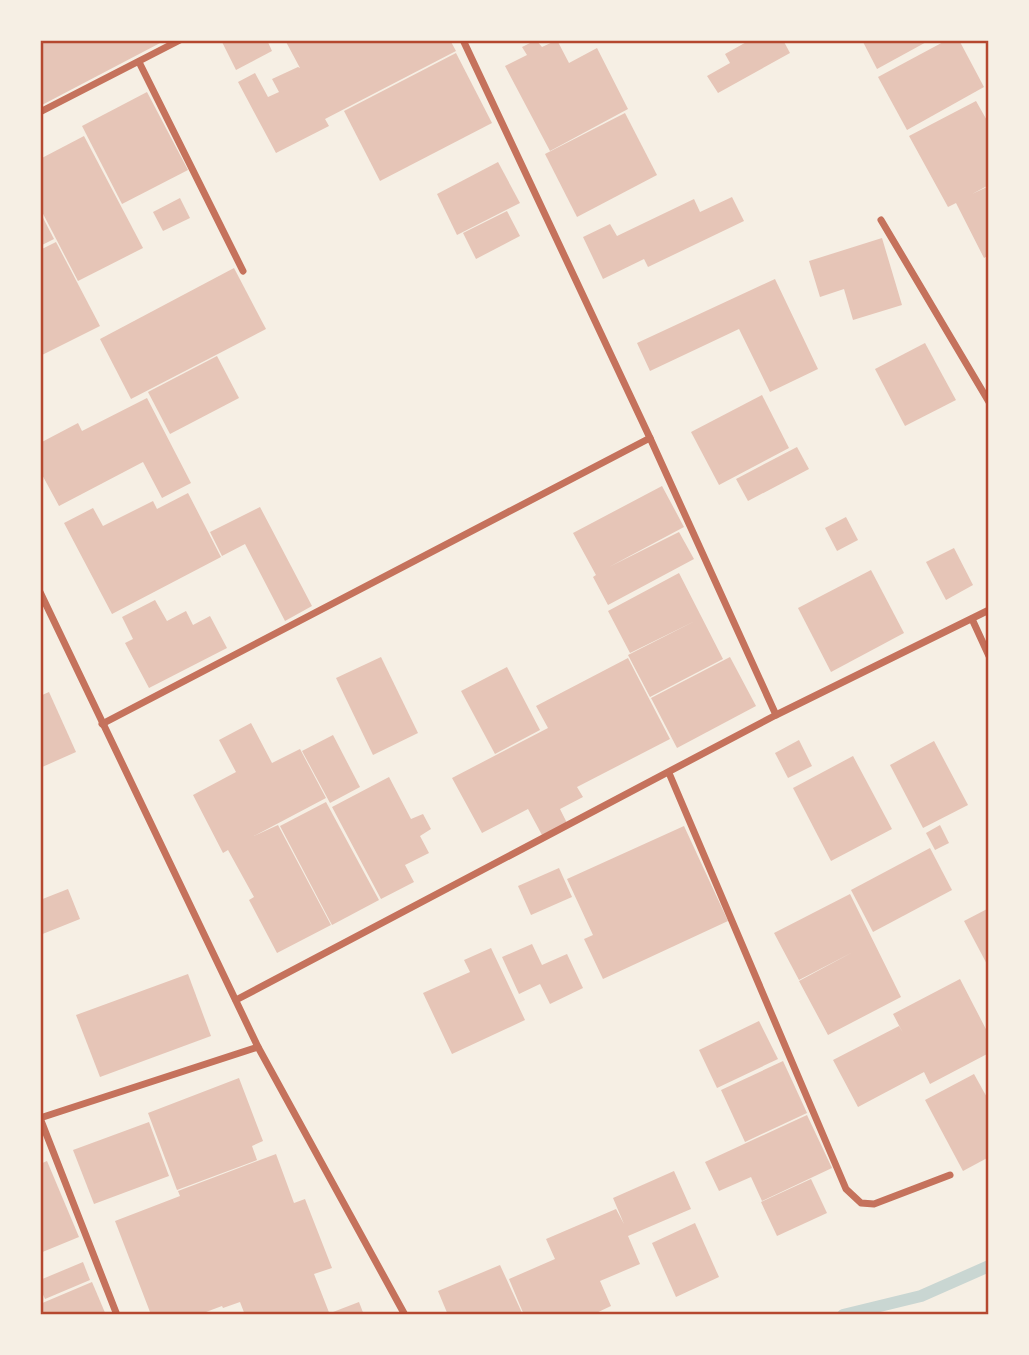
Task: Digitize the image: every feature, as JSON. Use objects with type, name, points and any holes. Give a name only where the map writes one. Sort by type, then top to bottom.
[{"type":"street","points":[[40,112],[180,40]]},
{"type":"street","points":[[463,40],[650,438],[776,715]]},
{"type":"street","points":[[139,62],[243,271]]},
{"type":"street","points":[[881,220],[989,402]]},
{"type":"street","points":[[102,724],[650,438]]},
{"type":"street","points":[[40,592],[258,1047],[405,1315]]},
{"type":"street","points":[[236,1000],[776,715],[989,610]]},
{"type":"street","points":[[972,619],[989,656]]},
{"type":"street","points":[[669,773],[846,1189],[860,1203],[874,1204],[950,1175]]},
{"type":"street","points":[[117,1315],[40,1118],[258,1047]]},
{"type":"building","points":[[40,40],[160,40],[162,42],[40,106]]},
{"type":"building","points":[[221,40],[267,40],[272,51],[236,70]]},
{"type":"building","points":[[285,40],[450,40],[456,51],[325,119],[329,126],[276,153],[238,82],[255,73],[268,97],[279,92],[272,79],[300,68]]},
{"type":"building","points":[[536,40],[542,47],[557,40],[569,63],[597,48],[628,109],[550,151],[505,66],[527,55],[522,47]]},
{"type":"building","points":[[750,40],[783,40],[790,53],[718,93],[707,76],[730,63],[725,54]]},
{"type":"building","points":[[862,40],[930,40],[877,69]]},
{"type":"building","points":[[947,40],[959,40],[984,87],[907,130],[878,77]]},
{"type":"building","points":[[456,53],[492,123],[380,181],[344,111]]},
{"type":"building","points":[[147,92],[188,170],[122,204],[82,126]]},
{"type":"building","points":[[976,101],[989,124],[989,185],[972,194],[989,186],[989,255],[984,258],[956,203],[948,207],[909,136]]},
{"type":"building","points":[[625,113],[657,175],[577,217],[545,154]]},
{"type":"building","points":[[84,136],[143,248],[78,281],[40,208],[40,159]]},
{"type":"building","points":[[498,162],[520,203],[457,235],[437,194]]},
{"type":"building","points":[[732,197],[744,221],[648,267],[644,259],[603,279],[583,237],[610,224],[617,236],[694,199],[700,212]]},
{"type":"building","points":[[180,198],[190,218],[163,231],[153,212]]},
{"type":"building","points":[[507,211],[520,236],[476,259],[463,233]]},
{"type":"building","points":[[40,212],[54,239],[40,246]]},
{"type":"building","points":[[882,238],[902,305],[853,320],[844,289],[820,297],[809,261]]},
{"type":"building","points":[[56,242],[100,326],[40,356],[40,250]]},
{"type":"building","points":[[234,268],[266,329],[131,399],[100,339]]},
{"type":"building","points":[[775,279],[818,369],[770,392],[739,329],[650,371],[637,343]]},
{"type":"building","points":[[925,343],[956,400],[905,426],[875,369]]},
{"type":"building","points":[[217,356],[239,398],[170,434],[148,392]]},
{"type":"building","points":[[762,395],[789,448],[719,485],[691,432]]},
{"type":"building","points":[[147,398],[191,483],[162,498],[143,462],[59,506],[40,471],[40,443],[78,423],[82,431]]},
{"type":"building","points":[[797,447],[809,469],[748,501],[736,479]]},
{"type":"building","points":[[662,486],[684,527],[609,567],[679,532],[694,559],[608,605],[593,577],[596,575],[573,533]]},
{"type":"building","points":[[188,493],[221,557],[112,614],[64,523],[93,508],[103,526],[153,501],[157,509]]},
{"type":"building","points":[[260,507],[312,606],[285,621],[245,544],[222,556],[210,532]]},
{"type":"building","points":[[846,517],[858,540],[837,551],[825,528]]},
{"type":"building","points":[[954,548],[973,585],[946,600],[926,562]]},
{"type":"building","points":[[871,570],[904,633],[831,672],[798,608]]},
{"type":"building","points":[[679,573],[723,659],[650,697],[628,655],[695,621],[630,653],[608,611]]},
{"type":"building","points":[[155,600],[167,621],[186,611],[193,625],[210,616],[227,648],[149,688],[125,643],[133,639],[122,617]]},
{"type":"building","points":[[381,657],[418,733],[373,755],[336,678]]},
{"type":"building","points":[[730,657],[756,706],[677,748],[651,698]]},
{"type":"building","points":[[628,658],[670,739],[577,787],[583,797],[560,809],[567,823],[542,835],[528,809],[482,833],[452,778],[548,728],[536,706]]},
{"type":"building","points":[[507,667],[540,730],[495,754],[461,691]]},
{"type":"building","points":[[49,692],[76,752],[40,768],[40,696]]},
{"type":"building","points":[[251,723],[272,763],[300,749],[326,798],[254,836],[278,825],[331,925],[277,953],[249,900],[254,897],[228,850],[223,853],[193,795],[236,772],[219,740]]},
{"type":"building","points":[[333,735],[360,787],[330,803],[302,751]]},
{"type":"building","points":[[799,740],[812,766],[788,778],[775,753]]},
{"type":"building","points":[[934,741],[968,805],[923,828],[890,765]]},
{"type":"building","points":[[853,756],[892,829],[831,861],[793,788]]},
{"type":"building","points":[[389,777],[411,819],[423,814],[431,829],[420,836],[429,853],[405,865],[414,882],[381,899],[332,807]]},
{"type":"building","points":[[326,802],[379,900],[332,925],[280,826]]},
{"type":"building","points":[[940,825],[949,843],[935,850],[926,833]]},
{"type":"building","points":[[684,826],[728,921],[603,979],[584,939],[593,935],[567,879]]},
{"type":"building","points":[[930,848],[952,890],[873,932],[851,890]]},
{"type":"building","points":[[559,868],[572,897],[531,915],[518,886]]},
{"type":"building","points":[[68,889],[80,919],[40,935],[40,900]]},
{"type":"building","points":[[850,894],[901,997],[828,1035],[799,981],[853,952],[799,980],[774,933]]},
{"type":"building","points":[[989,908],[989,968],[964,921]]},
{"type":"building","points":[[532,944],[542,965],[567,954],[583,988],[550,1004],[540,984],[519,994],[502,957]]},
{"type":"building","points":[[491,948],[525,1020],[452,1054],[423,993],[470,972],[464,960]]},
{"type":"building","points":[[188,974],[211,1036],[100,1077],[76,1015]]},
{"type":"building","points":[[960,979],[989,1035],[989,1053],[930,1084],[924,1072],[858,1107],[833,1060],[899,1026],[903,1033],[893,1014]]},
{"type":"building","points":[[759,1021],[778,1059],[717,1088],[699,1050]]},
{"type":"building","points":[[783,1061],[807,1113],[745,1142],[721,1090]]},
{"type":"building","points":[[974,1074],[989,1101],[989,1157],[963,1171],[925,1100]]},
{"type":"building","points":[[239,1078],[263,1141],[252,1146],[257,1160],[177,1190],[148,1113]]},
{"type":"building","points":[[807,1115],[832,1168],[762,1201],[751,1177],[719,1191],[705,1162]]},
{"type":"building","points":[[149,1122],[169,1176],[94,1204],[73,1150]]},
{"type":"building","points":[[276,1154],[294,1203],[305,1199],[332,1268],[314,1274],[330,1315],[245,1315],[240,1302],[198,1315],[142,1315],[150,1312],[115,1221],[180,1196],[178,1191]]},
{"type":"building","points":[[47,1161],[79,1237],[40,1253],[40,1164]]},
{"type":"building","points":[[674,1171],[691,1209],[628,1236],[640,1264],[600,1281],[611,1306],[592,1315],[524,1315],[509,1279],[555,1259],[546,1239],[616,1209],[624,1224],[613,1198]]},
{"type":"building","points":[[811,1179],[827,1213],[777,1236],[761,1202]]},
{"type":"building","points":[[695,1223],[719,1277],[676,1297],[652,1243]]},
{"type":"building","points":[[83,1262],[90,1280],[45,1299],[40,1280]]},
{"type":"building","points":[[500,1265],[523,1315],[448,1315],[438,1291]]},
{"type":"building","points":[[92,1282],[106,1315],[40,1315],[40,1304]]},
{"type":"building","points":[[359,1302],[364,1315],[334,1315],[333,1312]]},
{"type":"waterway","points":[[843,1315],[921,1296],[989,1266]]}]
